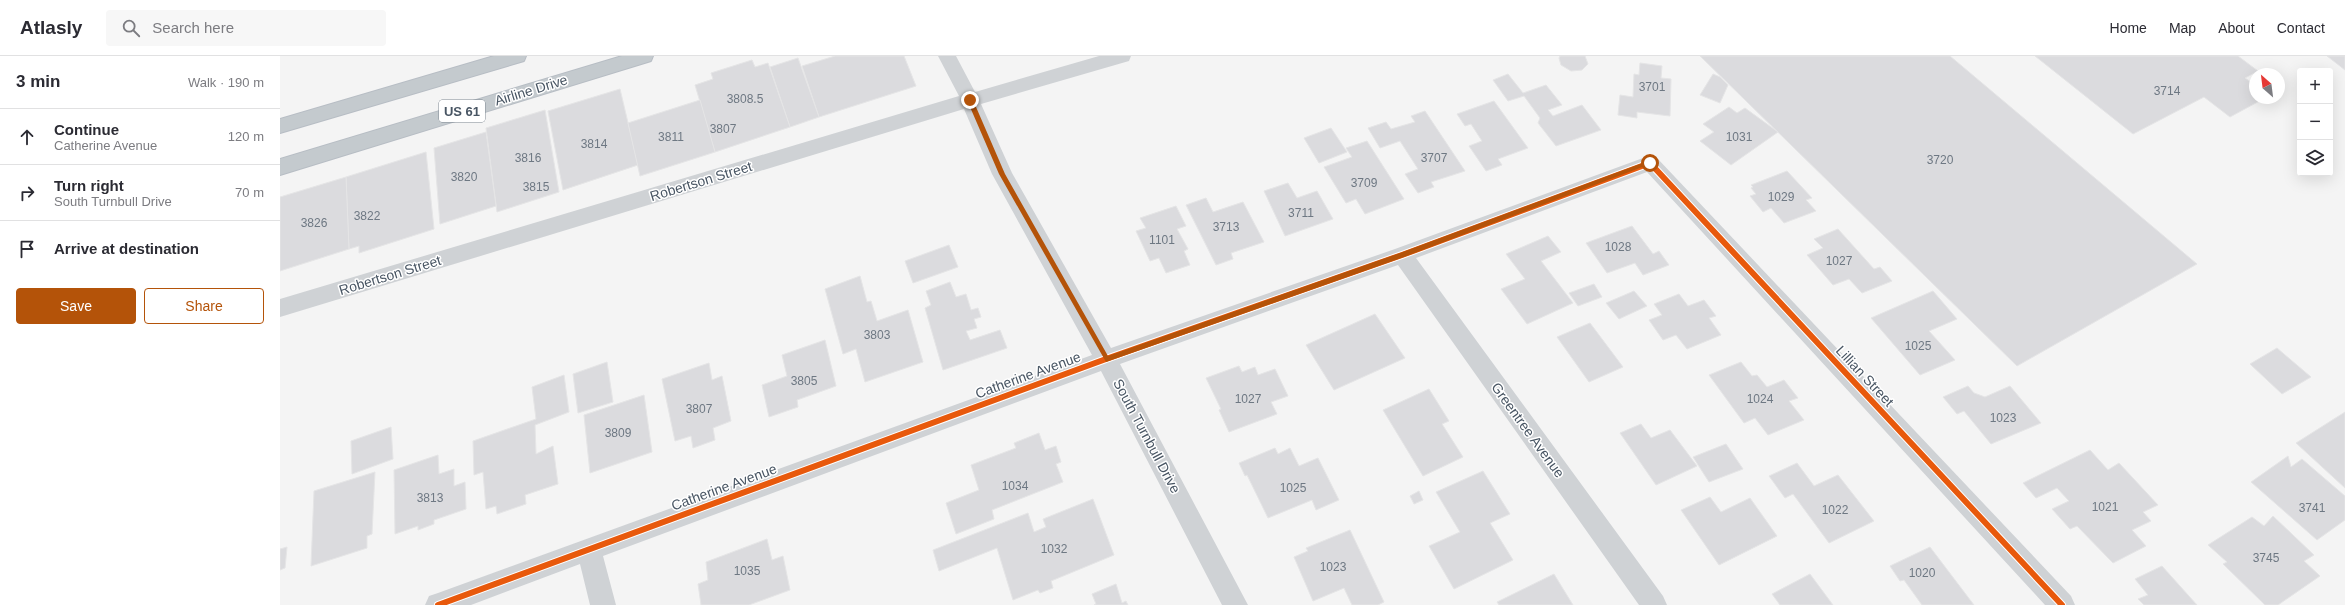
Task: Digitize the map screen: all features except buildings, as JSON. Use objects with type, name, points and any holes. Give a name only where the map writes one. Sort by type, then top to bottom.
[{"type":"highway","name":"US 61","points":[[280,126],[517,56]]},
{"type":"highway","name":"Airline Drive","points":[[280,167],[644,56]]},
{"type":"street","name":"South Turnbull Drive","points":[[946,56],[970,100],[1002,174],[1106,359],[1235,605]]},
{"type":"street","name":"Robertson Street","points":[[280,308],[970,100],[1122,56]]},
{"type":"street","name":"Catherine Avenue","points":[[438,605],[1106,359],[1402,255],[1650,163]]},
{"type":"street","name":"Lillian Street","points":[[1650,163],[2062,605]]},
{"type":"street","name":"Greentree Avenue","points":[[1402,255],[1654,605]]},
{"type":"street","points":[[589,550],[603,605]]},
{"type":"cycle path","points":[[438,605],[1106,359],[1402,255],[1650,163],[2062,605]]},
{"type":"route","points":[[970,100],[1002,174],[1106,359],[1402,255],[1650,163]]}]
